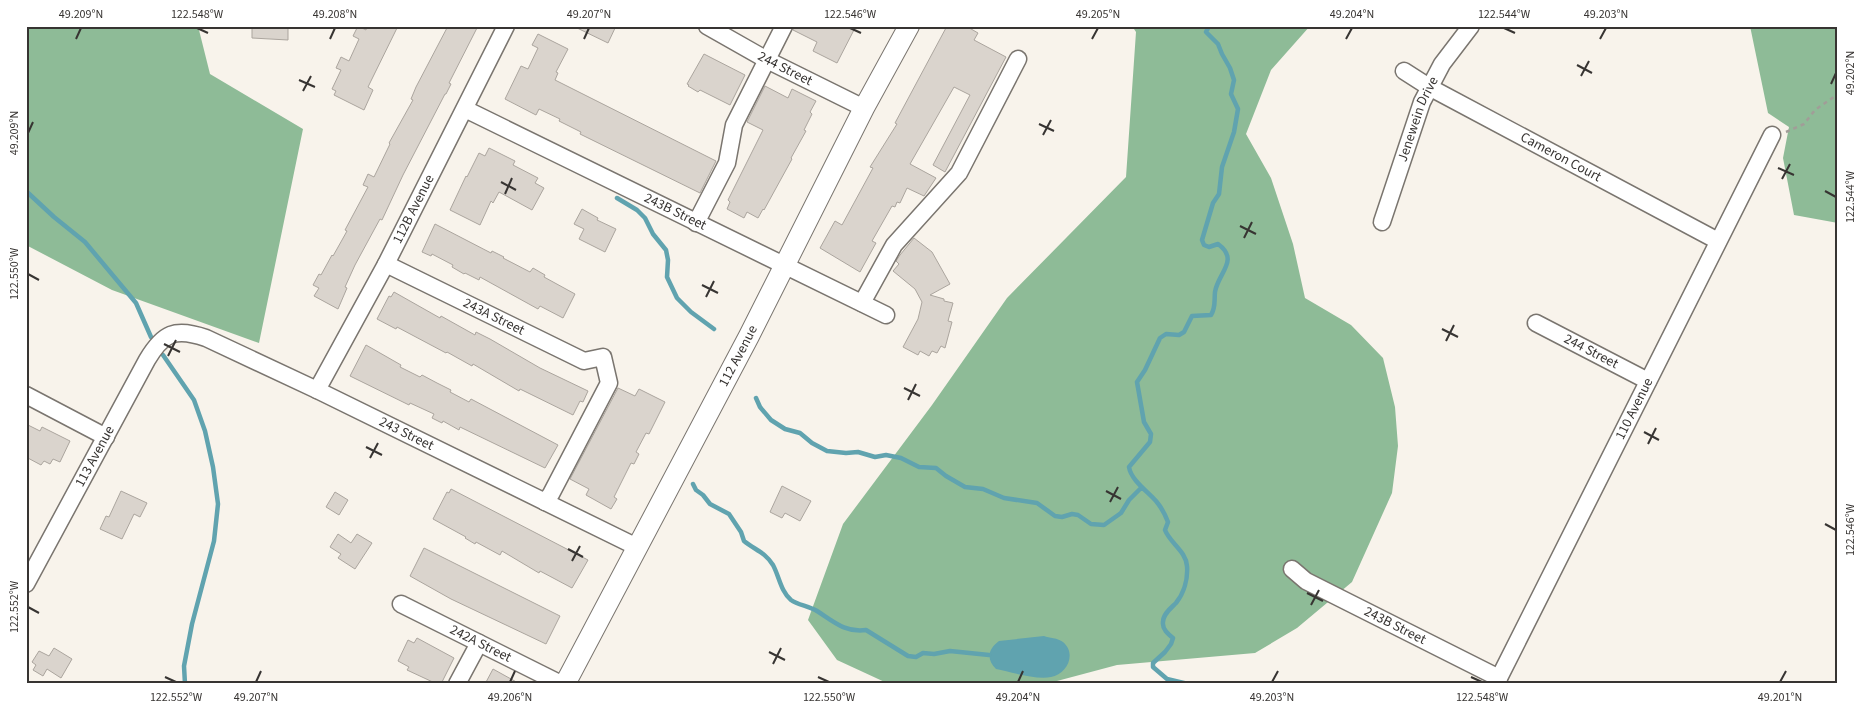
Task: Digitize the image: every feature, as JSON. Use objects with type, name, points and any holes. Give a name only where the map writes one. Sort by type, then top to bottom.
[{"type":"main road","name":"112 Avenue","points":[[565,684],[785,267],[864,108],[909,26]]},
{"type":"street","name":"112B Avenue","points":[[317,390],[386,264],[506,26]]},
{"type":"street","name":"244 Street","points":[[707,26],[767,60],[864,108]]},
{"type":"street","points":[[696,223],[727,163],[734,125],[784,26]]},
{"type":"street","name":"Jenewein Drive","points":[[1382,222],[1417,115],[1429,87],[1442,64],[1471,26]]},
{"type":"street","points":[[862,303],[894,245],[959,173],[1018,59]]},
{"type":"street","name":"Cameron Court","points":[[1404,71],[1429,87],[1718,242]]},
{"type":"street","name":"243B Street","points":[[465,109],[886,315]]},
{"type":"street","name":"110 Avenue","points":[[1497,681],[1772,135]]},
{"type":"street","name":"243A Street","points":[[386,264],[584,361],[603,358],[609,383],[545,502]]},
{"type":"street","name":"244 Street","points":[[1536,323],[1648,381]]},
{"type":"street","name":"243 Street","points":[[170,334],[180,332],[192,333],[206,338],[317,390],[637,547]]},
{"type":"street","name":"113 Avenue","points":[[26,584],[156,345],[170,334]]},
{"type":"street","points":[[26,395],[106,437]]},
{"type":"street","name":"243B Street","points":[[1292,569],[1306,580],[1497,681]]},
{"type":"street","name":"242A Street","points":[[401,604],[561,684]]},
{"type":"street","points":[[458,684],[479,643]]},
{"type":"path","points":[[1772,135],[1785,133],[1804,124],[1815,110],[1838,94]]},
{"type":"green space","points":[[26,26],[198,26],[210,74],[303,129],[259,343],[112,290],[26,245]]},
{"type":"green space","points":[[1132,26],[1310,26],[1271,70],[1246,134],[1271,178],[1293,244],[1305,298],[1351,325],[1383,358],[1395,407],[1398,446],[1392,493],[1352,582],[1297,628],[1255,653],[1117,665],[1057,681],[1037,684],[889,684],[837,660],[808,620],[843,524],[932,405],[1007,298],[1126,177],[1136,32]]},
{"type":"green space","points":[[1750,26],[1838,26],[1838,223],[1794,215],[1783,158],[1789,127],[1768,113]]},
{"type":"water","points":[[1044,636],[1063,642],[1069,652],[1070,658],[1066,668],[1057,675],[1045,678],[1024,675],[996,669],[991,662],[990,654],[992,647],[999,641]]},
{"type":"building","points":[[252,26],[286,26],[288,28],[288,40],[252,38]]},
{"type":"building","points":[[358,26],[366,30],[367,26],[398,26],[368,87],[373,90],[364,110],[334,95],[336,91],[332,89],[341,70],[336,68],[341,57],[349,61],[359,39],[353,36]]},
{"type":"building","points":[[448,26],[478,26],[449,83],[451,84],[403,175],[382,220],[380,219],[355,265],[338,309],[314,296],[319,288],[313,285],[347,231],[345,230],[368,187],[363,185],[368,174],[374,177],[389,143],[413,100],[411,99],[416,87]]},
{"type":"building","points":[[573,26],[616,26],[608,43]]},
{"type":"building","points":[[794,26],[856,26],[837,63],[813,51],[817,42],[793,30]]},
{"type":"building","points":[[947,26],[966,26],[978,33],[974,40],[1006,57],[945,172],[933,165],[970,95],[954,87],[910,164],[936,178],[924,196],[907,188],[900,203],[897,202],[895,207],[892,206],[872,241],[876,243],[860,272],[820,248],[835,221],[842,225],[873,168],[870,167],[897,124],[895,123]]},
{"type":"building","points":[[538,34],[568,49],[556,72],[558,73],[555,80],[716,161],[700,193],[580,134],[581,132],[559,121],[560,119],[539,109],[536,115],[505,99],[521,66],[528,69],[538,48],[532,45]]},
{"type":"building","points":[[704,54],[745,75],[730,105],[688,86],[687,84]]},
{"type":"building","points":[[765,86],[788,98],[792,89],[816,101],[804,130],[806,131],[764,210],[758,218],[747,212],[744,218],[727,209],[730,202],[728,200],[763,130],[747,122]]},
{"type":"building","points":[[489,148],[515,161],[513,165],[538,178],[535,183],[544,188],[532,210],[499,192],[493,203],[491,201],[480,225],[450,210],[479,153],[485,156]]},
{"type":"building","points":[[582,209],[598,218],[597,220],[616,229],[605,252],[579,239],[584,229],[574,224]]},
{"type":"building","points":[[435,224],[491,253],[492,251],[504,257],[530,272],[533,268],[545,275],[544,277],[575,294],[563,318],[540,306],[538,309],[480,277],[479,280],[464,274],[452,267],[453,265],[432,254],[431,256],[422,252]]},
{"type":"building","points":[[914,238],[932,252],[950,284],[930,295],[953,303],[948,321],[952,322],[945,348],[941,346],[937,353],[932,351],[929,356],[920,351],[918,355],[903,347],[918,319],[922,302],[915,289],[893,271],[899,264],[896,261]]},
{"type":"building","points":[[394,292],[440,318],[441,316],[475,335],[476,332],[540,368],[588,391],[583,402],[580,401],[573,415],[520,389],[519,391],[473,364],[472,366],[397,327],[396,329],[377,319],[389,296],[391,297]]},
{"type":"building","points":[[366,345],[401,365],[400,367],[420,377],[422,375],[469,402],[471,399],[558,445],[545,468],[460,427],[459,430],[443,421],[442,423],[432,418],[434,414],[410,403],[409,405],[350,376]]},
{"type":"building","points":[[618,388],[635,396],[639,389],[665,402],[649,434],[646,433],[636,452],[639,454],[634,464],[631,463],[614,497],[617,499],[611,509],[586,495],[589,489],[570,479]]},
{"type":"building","points":[[26,424],[40,431],[42,427],[70,441],[60,462],[53,459],[50,464],[44,461],[41,465],[26,457]]},
{"type":"building","points":[[782,486],[811,501],[800,521],[785,513],[782,518],[770,512]]},
{"type":"building","points":[[451,489],[588,560],[572,588],[540,571],[539,573],[502,551],[500,555],[476,542],[475,544],[433,519],[447,492],[449,493]]},
{"type":"building","points":[[121,491],[147,503],[140,517],[134,514],[122,539],[100,529],[106,516],[109,517]]},
{"type":"building","points":[[335,492],[348,500],[339,515],[326,507]]},
{"type":"building","points":[[338,534],[351,543],[357,534],[372,543],[355,569],[338,558],[341,554],[330,547]]},
{"type":"building","points":[[424,548],[560,616],[546,644],[451,599],[410,576]]},
{"type":"building","points":[[417,638],[454,658],[441,684],[437,684],[407,670],[409,667],[398,661],[408,640],[414,643]]},
{"type":"building","points":[[54,648],[72,659],[61,678],[47,669],[43,676],[33,670],[36,665],[32,662],[39,651],[49,656]]},
{"type":"building","points":[[493,669],[520,684],[485,684]]},
{"type":"waterway","points":[[1188,684],[1167,679],[1153,667],[1153,663],[1165,652],[1173,638],[1164,629],[1163,619],[1179,599],[1185,586],[1187,576],[1186,561],[1181,551],[1167,535],[1165,530],[1168,522],[1166,516],[1156,501],[1136,481],[1129,467],[1150,442],[1151,434],[1144,422],[1137,382],[1145,370],[1160,338],[1166,334],[1179,335],[1184,332],[1192,316],[1211,315],[1217,285],[1228,261],[1224,250],[1218,244],[1209,247],[1204,245],[1202,240],[1213,203],[1219,194],[1222,167],[1234,132],[1238,109],[1231,94],[1234,80],[1230,68],[1218,44],[1206,32],[1209,26]]},
{"type":"waterway","points":[[26,191],[85,242],[136,303],[151,337]]},
{"type":"waterway","points":[[617,198],[637,210],[645,218],[653,234],[666,250],[668,260],[667,277],[677,298],[691,312],[714,329]]},
{"type":"waterway","points":[[163,355],[194,400],[205,431],[213,467],[218,504],[214,541],[192,624],[184,666],[185,684]]},
{"type":"waterway","points":[[756,398],[760,407],[771,420],[785,429],[800,433],[812,443],[827,451],[858,452],[875,457],[886,455],[901,458],[919,467],[936,468],[965,487],[983,489],[1004,498],[1037,503],[1055,516],[1078,515],[1091,524],[1104,525],[1121,513],[1129,500],[1142,487]]},
{"type":"waterway","points":[[693,484],[696,490],[710,504],[729,514],[741,532],[744,541],[770,561],[785,593],[794,602],[814,609],[845,628],[866,630],[908,656],[916,657],[923,653],[934,654],[950,651],[989,655]]}]
